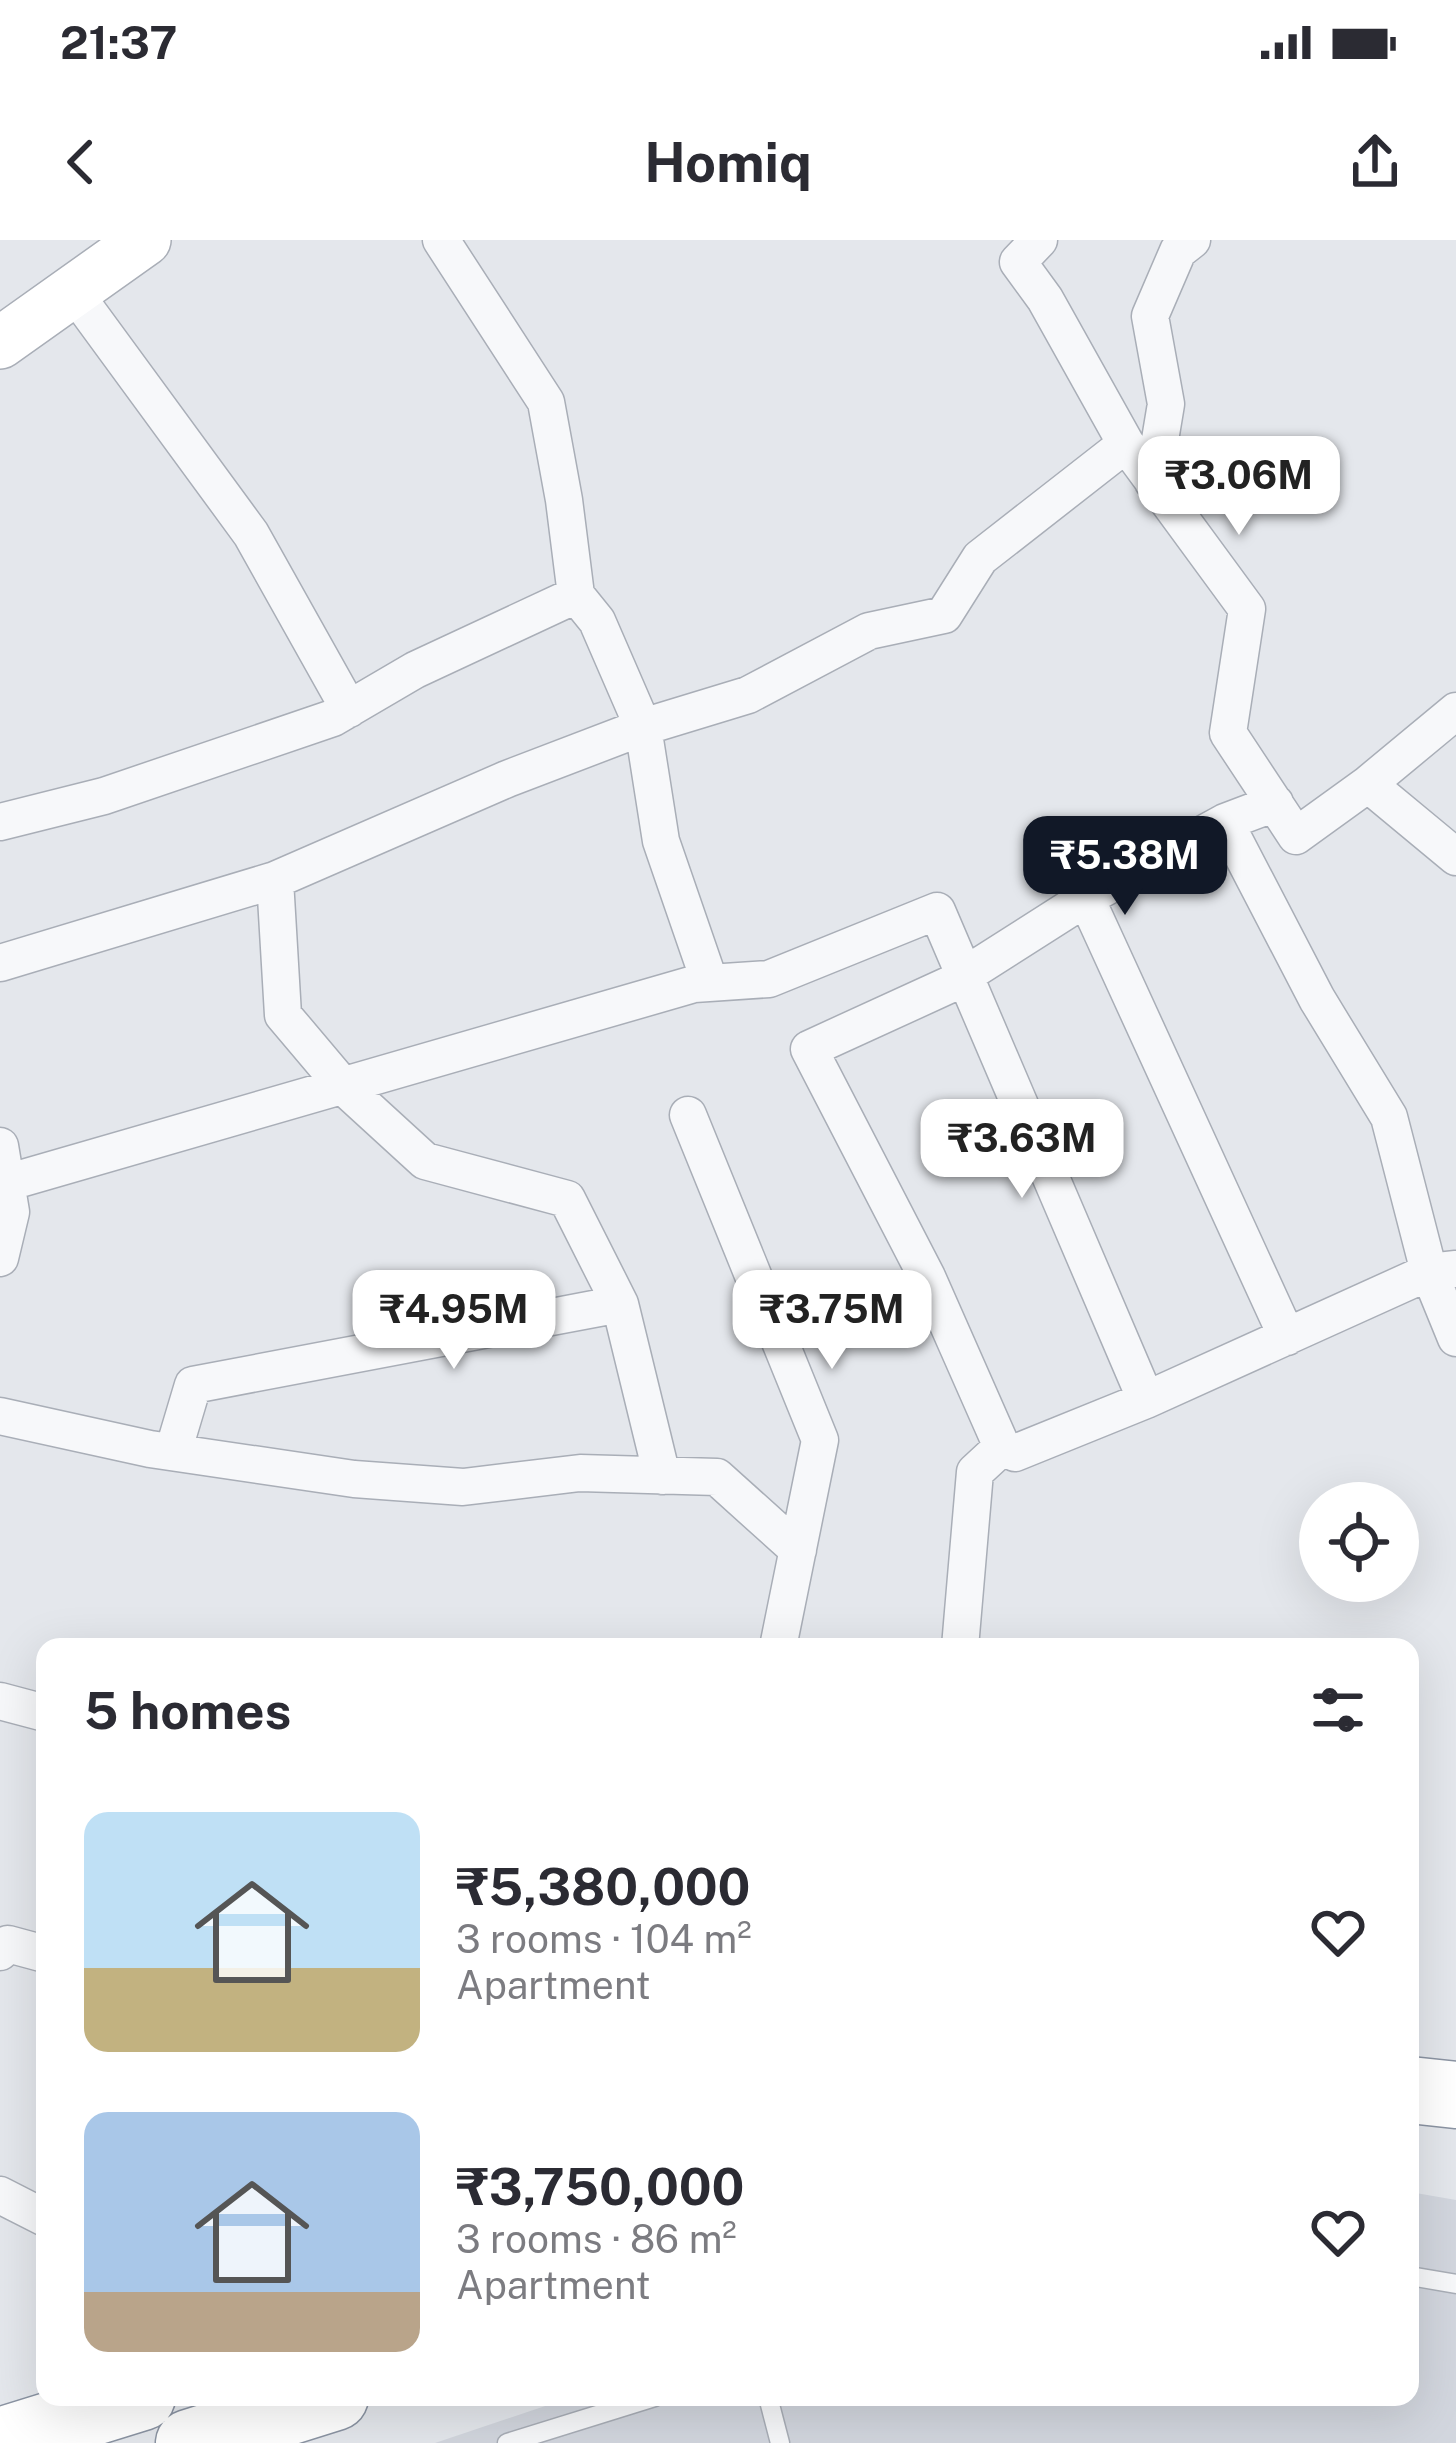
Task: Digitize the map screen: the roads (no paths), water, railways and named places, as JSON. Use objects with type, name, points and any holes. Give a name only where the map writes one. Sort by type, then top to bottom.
[{"type":"highway","points":[[1419,2091],[1456,2095]]},
{"type":"highway","points":[[1419,2137],[1456,2141]]},
{"type":"highway","points":[[0,2441],[113,2406]]},
{"type":"highway","points":[[189,2443],[306,2406]]},
{"type":"street","points":[[0,344],[145,240]]},
{"type":"street","points":[[441,240],[545,402],[576,595],[597,620],[643,727],[661,841],[710,983]]},
{"type":"street","points":[[1153,482],[1166,404],[1150,316],[1178,250],[1192,240]]},
{"type":"street","points":[[1025,247],[1045,299],[1126,444],[1247,609],[1228,733],[1296,836],[1456,711]]},
{"type":"street","points":[[73,291],[251,534],[349,709]]},
{"type":"street","points":[[0,963],[274,880],[507,779],[643,727],[748,695],[868,631],[944,616],[980,558],[1126,444]]},
{"type":"street","points":[[0,822],[176,773],[333,718],[415,670],[576,595]]},
{"type":"street","points":[[1367,784],[1456,857]]},
{"type":"street","points":[[961,1638],[974,1472],[1002,1447],[927,1277],[809,1049],[965,976],[1086,898],[1225,822],[1275,803]]},
{"type":"street","points":[[1225,822],[1317,999],[1389,1117],[1443,1271],[1456,1338]]},
{"type":"street","points":[[274,880],[283,1015],[343,1086],[424,1160],[567,1199],[620,1304],[662,1476]]},
{"type":"street","points":[[1086,898],[1287,1337]]},
{"type":"street","points":[[6,1202],[343,1086],[710,983],[769,979],[937,911],[1146,1400]]},
{"type":"street","points":[[688,1114],[820,1440],[780,1638]]},
{"type":"street","points":[[0,1146],[6,1202],[0,1258]]},
{"type":"street","points":[[1015,1453],[1443,1271]]},
{"type":"street","points":[[173,1452],[193,1385],[620,1304]]},
{"type":"street","points":[[0,1416],[173,1452],[354,1479],[463,1487],[580,1473],[717,1477],[798,1550]]},
{"type":"street","points":[[0,1701],[36,1711]]},
{"type":"street","points":[[0,1952],[8,1944],[36,1952]]},
{"type":"street","points":[[0,2194],[36,2213]]},
{"type":"lane","points":[[1419,2278],[1456,2284]]},
{"type":"lane","points":[[506,2443],[626,2406]]},
{"type":"lane","points":[[770,2406],[780,2443]]}]
